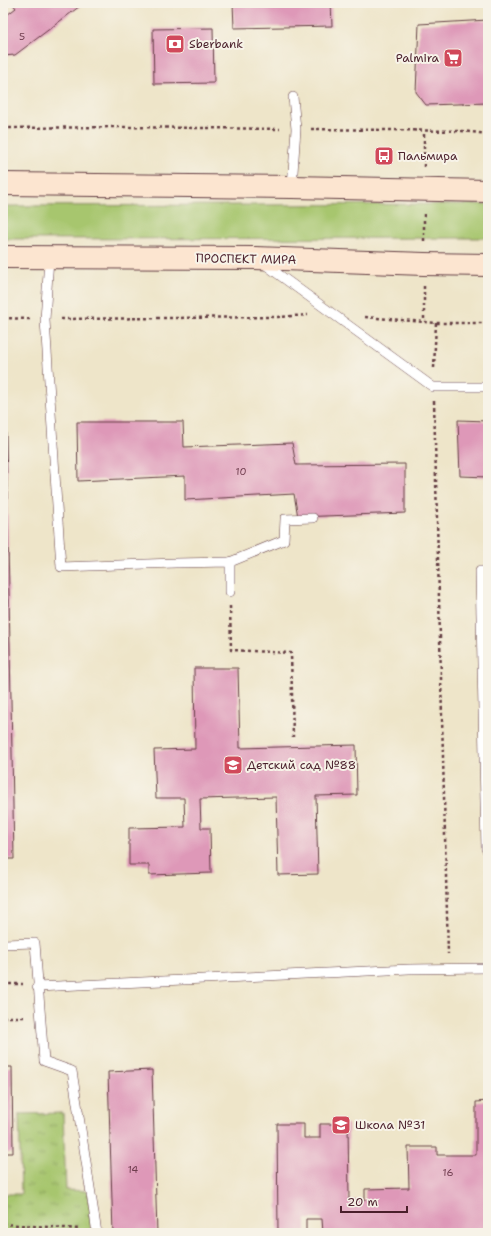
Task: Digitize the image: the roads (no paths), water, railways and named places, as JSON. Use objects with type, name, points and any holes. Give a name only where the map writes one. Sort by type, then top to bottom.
[{"type":"main road","points":[[3,184],[488,191]]},
{"type":"main road","name":"ПРОСПЕКТ МИРА","points":[[3,257],[255,258],[488,265]]},
{"type":"lane","points":[[292,187],[296,129],[293,97]]},
{"type":"lane","points":[[48,258],[46,320],[61,567],[230,562],[284,540],[284,519],[313,518]]},
{"type":"lane","points":[[255,258],[433,388],[488,387]]},
{"type":"lane","points":[[230,562],[230,592]]},
{"type":"lane","points":[[486,849],[480,571],[488,571]]},
{"type":"lane","points":[[3,944],[35,943],[37,987],[44,1061],[72,1071],[97,1231]]},
{"type":"lane","points":[[37,987],[409,969],[488,968]]},
{"type":"place","name":"Sberbank","points":[[175,44]]},
{"type":"place","name":"Palmira","points":[[453,58]]},
{"type":"place","name":"Пальмира","points":[[384,156]]},
{"type":"place","name":"Детский сад №88","points":[[233,765]]},
{"type":"place","name":"Школа №31","points":[[341,1125]]}]
